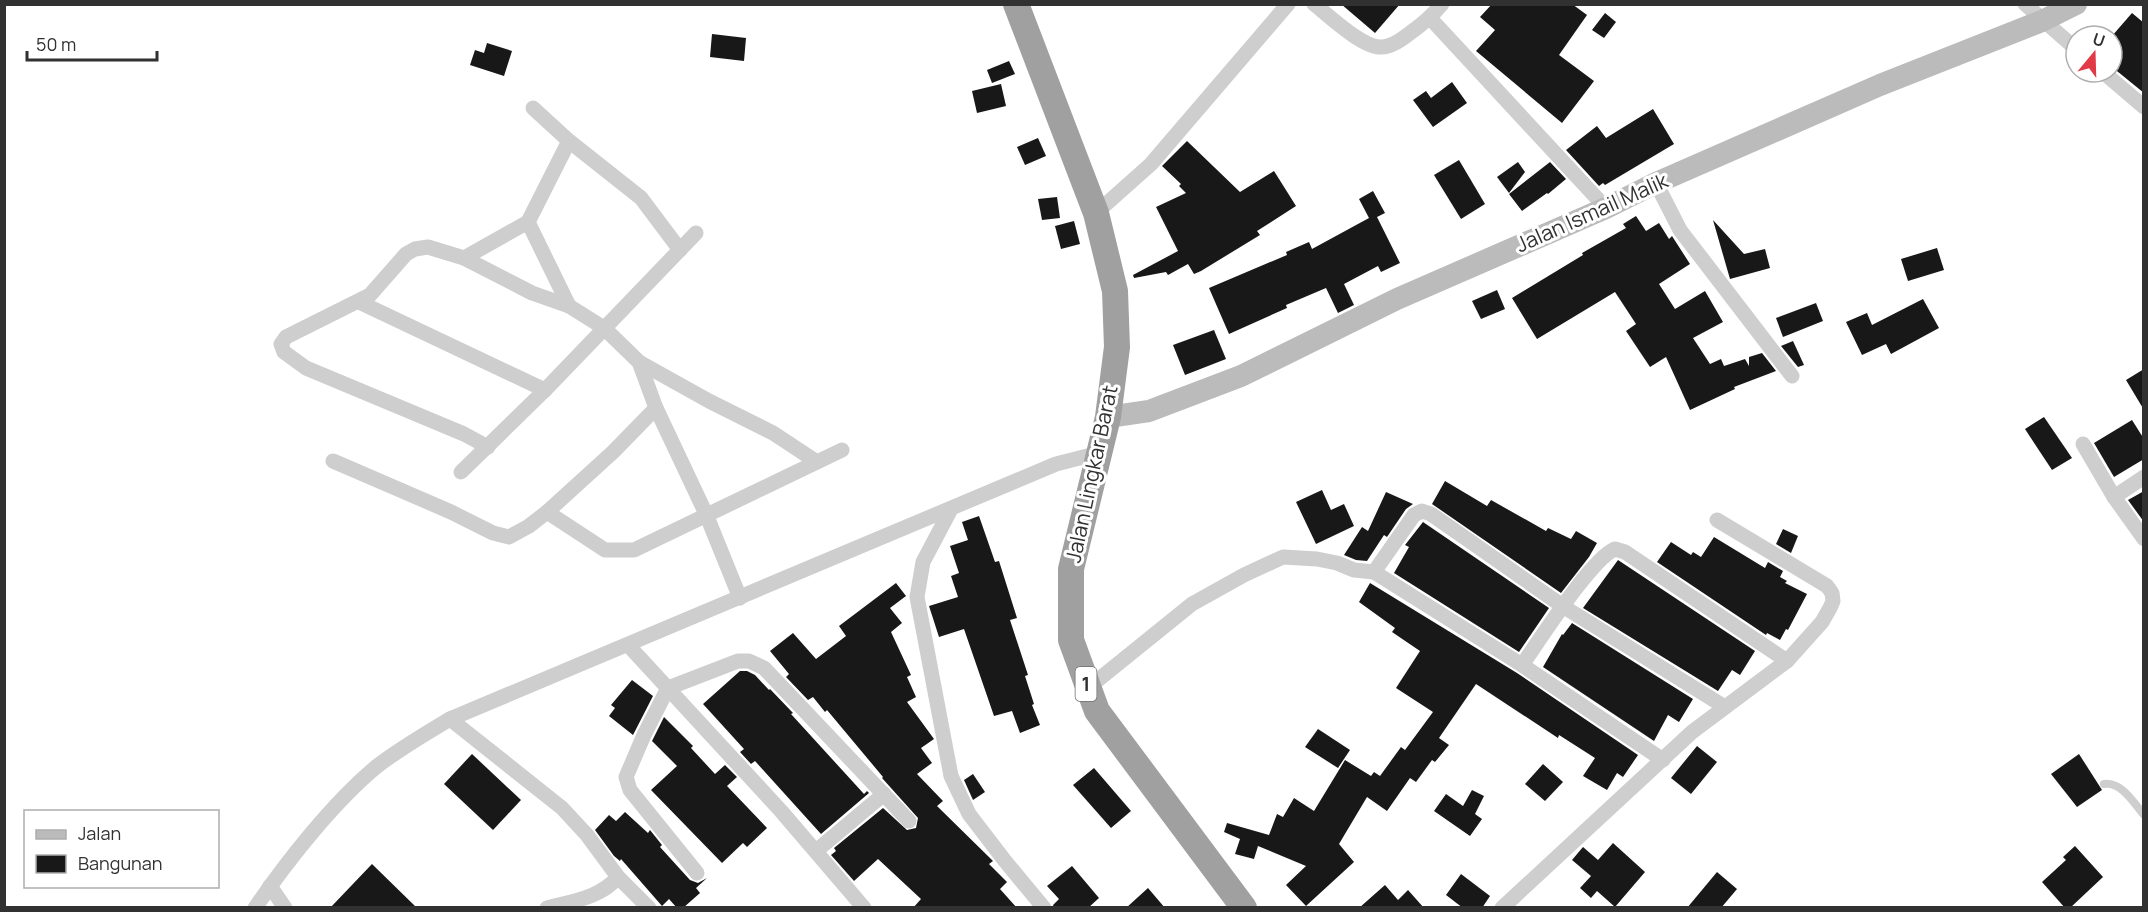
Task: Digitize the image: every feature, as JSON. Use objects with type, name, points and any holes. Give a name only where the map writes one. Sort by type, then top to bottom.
[{"type":"highway","name":"Jalan Lingkar Barat","points":[[1016,4],[1096,213],[1115,291],[1117,347],[1108,417],[1071,569],[1071,640],[1097,711],[1244,908]]},
{"type":"main road","name":"Jalan Ismail Malik","points":[[1108,417],[1149,411],[1241,376],[1397,299],[1606,208],[1656,183],[1880,85],[2042,21],[2076,4]]},
{"type":"street","points":[[1096,213],[1151,164],[1288,4]]},
{"type":"street","points":[[1314,4],[1357,37],[1381,48],[1399,41],[1430,18],[1442,4]]},
{"type":"street","points":[[2025,4],[2064,39]]},
{"type":"street","points":[[1430,18],[1606,208]]},
{"type":"street","points":[[2117,84],[2144,107]]},
{"type":"street","points":[[533,108],[569,141],[641,198],[680,250]]},
{"type":"street","points":[[464,258],[528,222],[569,141]]},
{"type":"street","points":[[1656,183],[1680,230],[1792,376]]},
{"type":"street","points":[[528,222],[569,306]]},
{"type":"street","points":[[461,472],[545,390],[696,233]]},
{"type":"street","points":[[488,447],[464,434],[306,368],[284,352],[281,344],[286,337],[370,295],[406,254],[415,249],[428,248],[464,258],[532,293],[569,306],[604,328],[639,362],[773,433],[817,462]]},
{"type":"street","points":[[359,302],[545,390]]},
{"type":"street","points":[[639,362],[656,408],[706,514],[740,598]]},
{"type":"street","points":[[333,462],[451,512],[494,533],[509,537],[529,526],[547,512],[613,452],[656,408]]},
{"type":"street","points":[[2083,444],[2114,497],[2144,539]]},
{"type":"street","points":[[547,512],[605,550],[634,550],[842,450]]},
{"type":"street","points":[[255,908],[270,885],[339,802],[376,768],[411,742],[450,719],[1056,464],[1099,453]]},
{"type":"street","points":[[2114,497],[2144,477]]},
{"type":"street","points":[[951,509],[923,562],[917,597],[951,776],[969,814],[1044,908]]},
{"type":"street","points":[[1374,572],[1414,515],[1425,511],[1564,606],[1725,707]]},
{"type":"street","points":[[1502,908],[1692,732],[1787,661],[1822,622],[1833,601],[1832,593],[1827,586],[1717,520]]},
{"type":"street","points":[[1522,665],[1601,558],[1611,550],[1619,549],[1787,661]]},
{"type":"street","points":[[1088,688],[1192,604],[1244,575],[1283,557],[1317,559],[1337,563],[1354,570],[1374,572],[1522,665],[1663,760]]},
{"type":"street","points":[[628,645],[816,851],[864,908]]},
{"type":"street","points":[[698,873],[630,790],[626,777],[668,688],[738,661],[756,663],[774,678],[909,821]]},
{"type":"street","points":[[450,719],[562,808],[587,835],[618,877],[649,908]]},
{"type":"street","points":[[816,851],[884,794]]},
{"type":"street","points":[[547,908],[595,895],[610,887],[618,877]]},
{"type":"street","points":[[270,885],[285,908]]},
{"type":"lane","points":[[2104,784],[2112,783],[2119,786],[2144,814]]},
{"type":"building","points":[[1341,4],[1400,4],[1375,33]]},
{"type":"building","points":[[1492,4],[1572,4],[1587,15],[1559,55],[1594,81],[1562,123],[1476,51],[1495,30],[1480,17]]},
{"type":"building","points":[[1605,13],[1616,22],[1604,38],[1592,30]]},
{"type":"building","points":[[2132,13],[2144,23],[2144,93],[2124,77],[2122,24]]},
{"type":"building","points":[[712,34],[746,38],[744,61],[710,57]]},
{"type":"building","points":[[487,43],[512,51],[504,76],[470,65],[475,50],[484,53]]},
{"type":"building","points":[[1009,61],[1015,74],[992,83],[987,70]]},
{"type":"building","points":[[1452,82],[1467,103],[1433,127],[1413,100],[1426,91],[1431,98]]},
{"type":"building","points":[[1001,84],[1006,106],[977,113],[972,91]]},
{"type":"building","points":[[1653,109],[1674,144],[1605,185],[1603,183],[1599,186],[1566,150],[1597,126],[1606,138]]},
{"type":"building","points":[[1038,138],[1046,156],[1025,165],[1017,147]]},
{"type":"building","points":[[1187,141],[1240,192],[1274,171],[1296,206],[1257,231],[1260,235],[1201,271],[1194,274],[1188,264],[1168,275],[1166,272],[1134,278],[1133,275],[1178,251],[1156,207],[1186,193],[1179,186],[1181,184],[1162,166]]},
{"type":"building","points":[[1459,160],[1485,204],[1461,219],[1434,175]]},
{"type":"building","points":[[1518,162],[1525,172],[1509,193],[1497,177]]},
{"type":"building","points":[[1550,162],[1566,179],[1522,211],[1509,194]]},
{"type":"building","points":[[1373,191],[1385,213],[1377,217],[1400,263],[1381,272],[1378,266],[1344,284],[1354,305],[1338,313],[1326,288],[1229,334],[1209,288],[1287,255],[1286,252],[1309,242],[1312,249],[1369,218],[1359,199]]},
{"type":"building","points":[[1057,197],[1060,218],[1042,220],[1038,199]]},
{"type":"building","points":[[1636,216],[1646,231],[1659,223],[1669,239],[1672,236],[1690,264],[1659,284],[1675,309],[1705,291],[1723,322],[1693,338],[1710,364],[1721,359],[1724,366],[1745,359],[1749,366],[1749,357],[1762,353],[1776,371],[1734,387],[1735,389],[1690,410],[1666,357],[1650,367],[1626,331],[1636,324],[1615,292],[1537,339],[1512,298],[1626,228],[1623,224]]},
{"type":"building","points":[[1713,220],[1744,254],[1765,249],[1770,268],[1730,279]]},
{"type":"building","points":[[1074,221],[1080,244],[1061,249],[1055,226]]},
{"type":"building","points":[[1937,248],[1944,270],[1908,281],[1901,259]]},
{"type":"building","points":[[1497,290],[1505,309],[1481,319],[1472,301]]},
{"type":"building","points":[[1923,299],[1939,328],[1891,354],[1886,344],[1862,355],[1846,322],[1867,313],[1872,325]]},
{"type":"building","points":[[1816,303],[1823,321],[1783,337],[1776,318]]},
{"type":"building","points":[[1214,330],[1226,359],[1185,375],[1173,345]]},
{"type":"building","points":[[1793,341],[1804,365],[1798,367],[1781,346]]},
{"type":"building","points":[[2144,369],[2144,410],[2126,380]]},
{"type":"building","points":[[2044,417],[2072,458],[2052,470],[2025,429]]},
{"type":"building","points":[[2132,420],[2144,439],[2144,459],[2114,477],[2094,443]]},
{"type":"building","points":[[1445,481],[1487,506],[1491,500],[1546,531],[1548,528],[1571,539],[1576,531],[1597,543],[1561,593],[1432,504]]},
{"type":"building","points":[[1322,490],[1331,510],[1344,504],[1354,526],[1316,544],[1296,502]]},
{"type":"building","points":[[2144,491],[2144,522],[2128,500]]},
{"type":"building","points":[[1386,492],[1413,504],[1406,509],[1387,537],[1384,535],[1367,561],[1356,560],[1344,555],[1362,527],[1368,531]]},
{"type":"building","points":[[979,516],[995,562],[999,561],[1017,618],[1010,620],[1028,675],[1025,676],[1034,704],[1032,705],[1040,725],[1020,733],[1012,711],[994,716],[964,629],[939,637],[929,606],[958,597],[951,576],[959,573],[950,546],[968,540],[962,522]]},
{"type":"building","points":[[1423,522],[1549,608],[1519,652],[1394,573],[1409,547],[1405,545]]},
{"type":"building","points":[[1783,529],[1798,536],[1791,553],[1776,544]]},
{"type":"building","points":[[1714,537],[1765,568],[1768,562],[1783,571],[1780,577],[1787,581],[1785,583],[1807,594],[1788,630],[1786,629],[1780,640],[1767,633],[1766,635],[1657,562],[1671,542],[1691,555],[1693,552],[1701,557]]},
{"type":"building","points":[[1618,560],[1755,651],[1740,675],[1732,670],[1718,691],[1583,608]]},
{"type":"building","points":[[896,583],[906,596],[890,608],[902,623],[891,632],[911,675],[907,677],[916,697],[907,702],[934,739],[921,748],[932,763],[917,774],[943,801],[937,806],[993,861],[989,864],[1007,882],[1000,889],[1017,908],[913,908],[921,899],[878,859],[854,881],[831,855],[836,851],[834,848],[883,808],[907,830],[916,828],[918,818],[827,710],[825,712],[813,697],[808,700],[786,677],[789,674],[770,651],[793,633],[816,659],[846,636],[839,626]]},
{"type":"building","points":[[1370,583],[1517,673],[1638,755],[1623,777],[1617,773],[1607,790],[1583,776],[1595,758],[1559,735],[1558,738],[1476,684],[1439,738],[1449,745],[1435,762],[1432,760],[1416,782],[1410,778],[1387,811],[1367,797],[1339,844],[1354,862],[1306,906],[1286,885],[1306,866],[1258,846],[1254,859],[1235,854],[1240,839],[1224,832],[1227,823],[1269,835],[1277,814],[1283,817],[1294,798],[1314,811],[1345,760],[1371,776],[1374,772],[1380,776],[1401,747],[1405,750],[1433,712],[1396,688],[1420,651],[1392,632],[1395,628],[1359,602]]},
{"type":"building","points":[[1572,623],[1693,699],[1679,722],[1668,715],[1654,741],[1543,667],[1562,634]]},
{"type":"building","points":[[740,671],[747,671],[755,675],[770,689],[864,794],[867,791],[869,793],[821,834],[755,761],[751,764],[740,752],[744,749],[703,704]]},
{"type":"building","points":[[632,680],[653,696],[633,735],[609,716],[615,708],[611,705]]},
{"type":"building","points":[[664,717],[693,746],[691,748],[715,774],[725,765],[737,777],[727,786],[767,828],[747,847],[743,843],[722,863],[651,790],[677,766],[652,741]]},
{"type":"building","points":[[1318,729],[1350,750],[1338,768],[1305,747]]},
{"type":"building","points":[[1697,746],[1717,762],[1691,794],[1671,778]]},
{"type":"building","points":[[472,754],[521,800],[493,830],[444,784]]},
{"type":"building","points":[[2079,754],[2102,790],[2077,807],[2051,774]]},
{"type":"building","points":[[1543,764],[1563,782],[1545,801],[1525,784]]},
{"type":"building","points":[[1094,768],[1131,811],[1111,828],[1073,785]]},
{"type":"building","points":[[973,774],[985,792],[973,800],[964,780]]},
{"type":"building","points":[[1472,790],[1484,796],[1475,814],[1482,819],[1470,836],[1434,811],[1446,794],[1463,806]]},
{"type":"building","points":[[625,812],[648,833],[650,830],[662,845],[660,847],[690,880],[698,883],[707,878],[696,888],[700,893],[683,908],[677,908],[669,899],[662,906],[621,859],[620,861],[614,856],[595,830],[609,815],[616,821]]},
{"type":"building","points":[[1613,843],[1645,872],[1615,907],[1597,891],[1591,898],[1580,888],[1591,876],[1572,860],[1583,847],[1598,860]]},
{"type":"building","points":[[2075,846],[2103,877],[2070,908],[2065,908],[2042,882],[2066,860],[2063,857]]},
{"type":"building","points":[[372,864],[417,908],[330,908]]},
{"type":"building","points":[[1072,866],[1099,898],[1088,908],[1054,908],[1053,905],[1059,899],[1047,886]]},
{"type":"building","points":[[1717,872],[1737,889],[1721,908],[1687,908]]},
{"type":"building","points":[[1461,874],[1490,896],[1482,908],[1463,908],[1446,895]]},
{"type":"building","points":[[1385,885],[1398,900],[1408,890],[1424,908],[1359,908]]},
{"type":"building","points":[[1148,888],[1165,908],[1126,908]]}]
